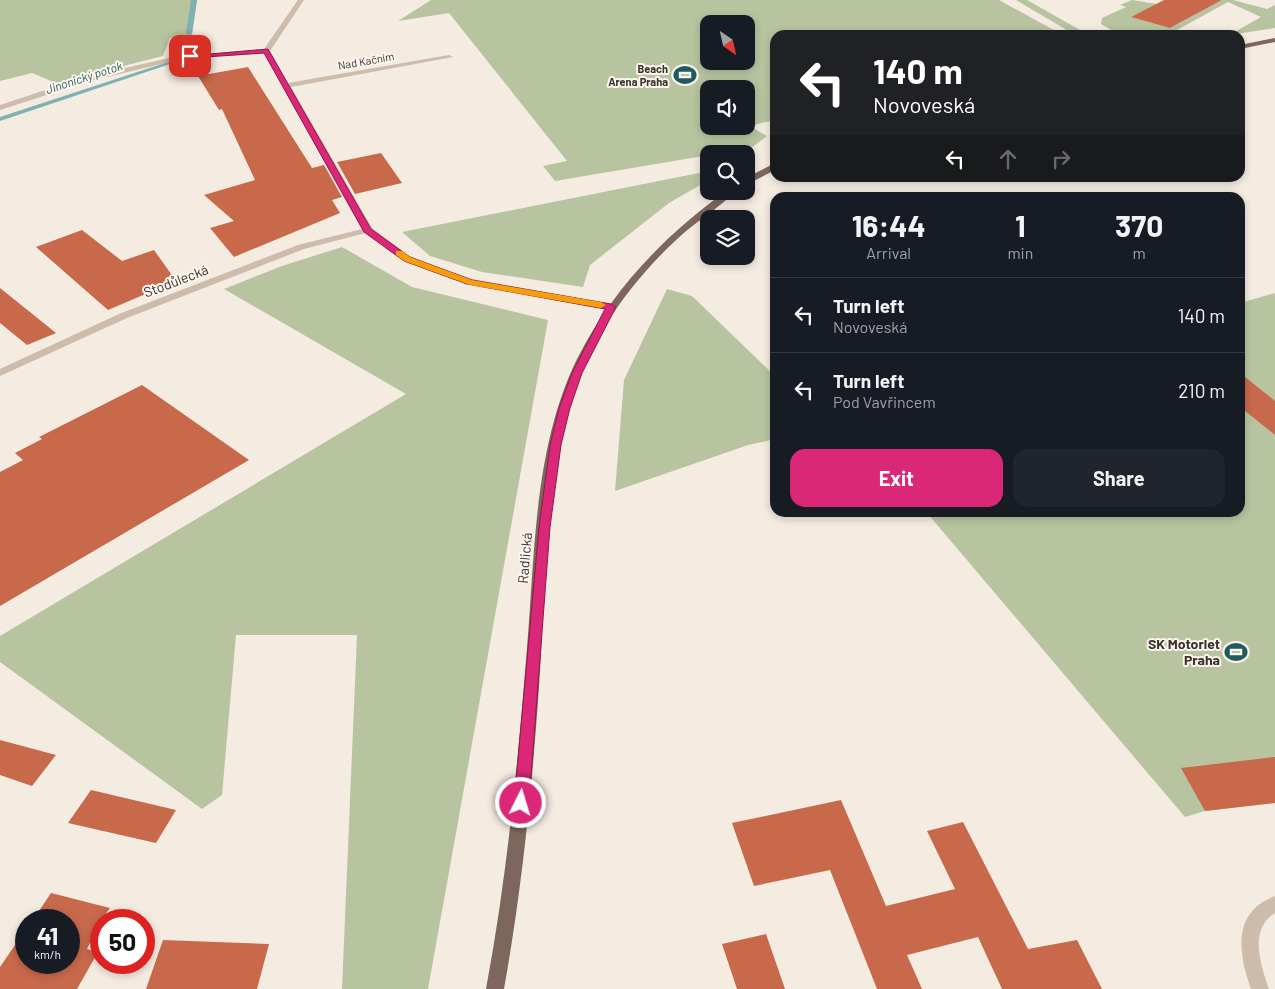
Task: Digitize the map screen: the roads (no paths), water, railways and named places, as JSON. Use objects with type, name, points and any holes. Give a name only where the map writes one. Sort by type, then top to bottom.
[{"type":"main road","points":[[1245,46],[1275,40]]},
{"type":"main road","points":[[755,177],[770,169]]},
{"type":"main road","name":"Radlická","points":[[495,989],[506,924],[521,803],[544,527],[556,445],[564,408],[577,373],[611,307],[646,266],[695,217],[719,200]]},
{"type":"street","points":[[266,51],[302,0]]},
{"type":"street","points":[[266,51],[368,230],[407,259],[470,282],[611,307]]},
{"type":"street","points":[[0,108],[88,79],[178,58],[266,51]]},
{"type":"street","name":"Nad Kačním","points":[[286,86],[449,58]]},
{"type":"street","name":"Stodůlecká","points":[[0,372],[123,316],[301,247],[368,230]]},
{"type":"street","points":[[1260,989],[1255,977],[1249,940],[1257,917],[1275,904]]},
{"type":"waterway","name":"Jinonický potok","points":[[189,33],[194,0]]},
{"type":"waterway","name":"Jinonický potok","points":[[0,119],[176,61]]},
{"type":"place","name":"Beach Arena Praha","points":[[685,75]]},
{"type":"place","name":"SK Motorlet Praha","points":[[1236,652]]}]
